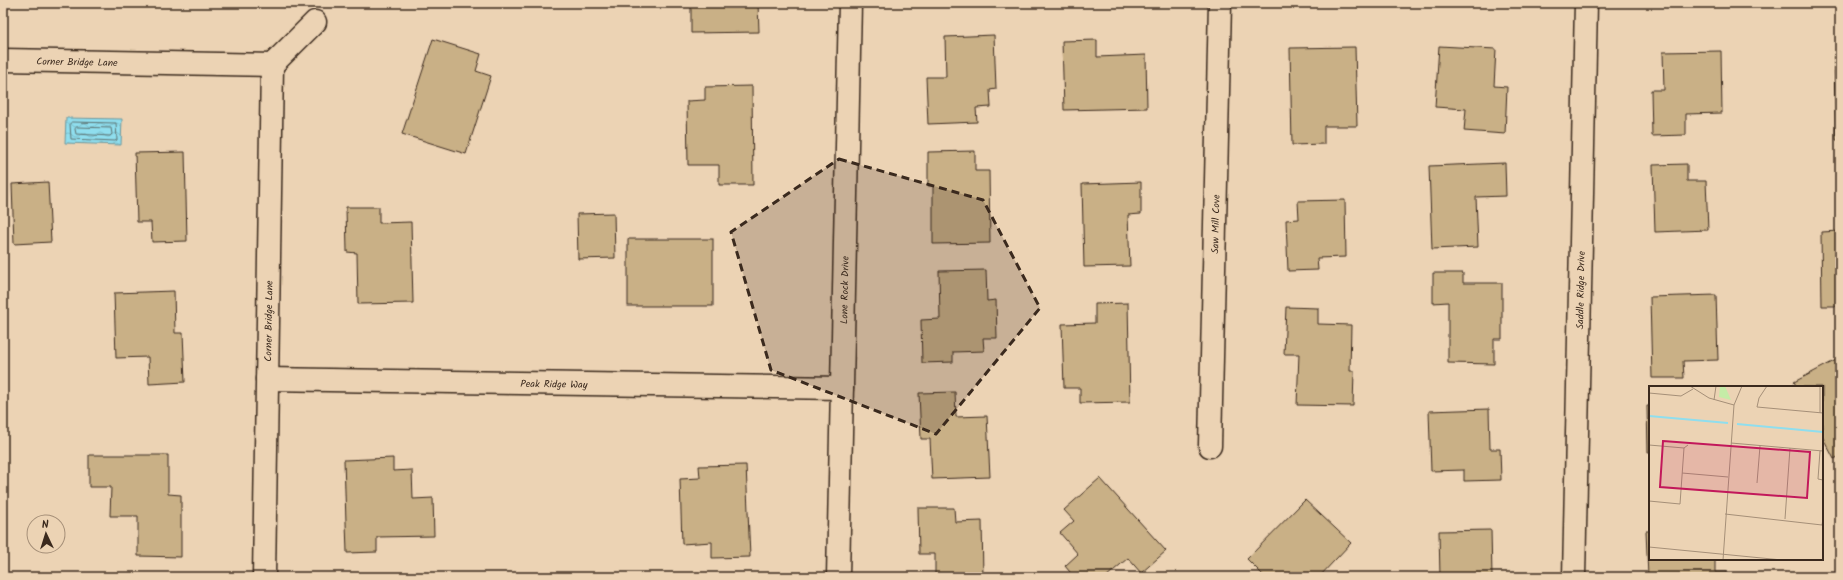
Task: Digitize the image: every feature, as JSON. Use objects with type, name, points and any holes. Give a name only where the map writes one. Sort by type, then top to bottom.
[{"type":"street","name":"Lone Rock Drive","points":[[838,577],[850,3]]},
{"type":"street","name":"Saw Mill Cove","points":[[1210,446],[1220,3]]},
{"type":"street","name":"Saddle Ridge Drive","points":[[1574,577],[1586,3]]},
{"type":"street","points":[[272,65],[315,22]]},
{"type":"street","name":"Corner Bridge Lane","points":[[3,60],[272,65],[264,577]]},
{"type":"street","name":"Peak Ridge Way","points":[[267,379],[842,388]]},
{"type":"highlighted area","points":[[839,159],[983,200],[1040,308],[936,434],[771,370],[731,232]]},
{"type":"water","points":[[66,118],[122,119],[121,145],[65,143]]},
{"type":"building","points":[[691,3],[758,3],[759,32],[691,33]]},
{"type":"building","points":[[994,35],[996,89],[990,90],[991,107],[976,108],[977,122],[928,124],[926,77],[946,77],[945,37]]},
{"type":"building","points":[[433,39],[481,54],[476,71],[491,76],[466,154],[402,134]]},
{"type":"building","points":[[1097,40],[1097,57],[1146,55],[1147,108],[1064,110],[1062,41]]},
{"type":"building","points":[[1439,46],[1496,49],[1494,86],[1507,87],[1505,134],[1464,131],[1466,109],[1435,107]]},
{"type":"building","points":[[1355,47],[1357,126],[1324,126],[1324,144],[1292,145],[1290,48]]},
{"type":"building","points":[[1721,51],[1722,113],[1686,114],[1686,135],[1652,136],[1651,90],[1664,90],[1663,52]]},
{"type":"building","points":[[1834,56],[1840,56],[1840,140],[1836,140]]},
{"type":"building","points":[[752,86],[753,185],[719,185],[719,165],[688,165],[687,101],[705,100],[705,87]]},
{"type":"building","points":[[975,151],[975,171],[989,171],[990,243],[933,244],[933,186],[928,186],[928,152]]},
{"type":"building","points":[[185,152],[187,241],[152,242],[151,222],[137,222],[135,153]]},
{"type":"building","points":[[1505,163],[1506,196],[1476,197],[1478,247],[1432,249],[1429,166]]},
{"type":"building","points":[[1687,164],[1687,181],[1706,181],[1708,230],[1655,232],[1653,165]]},
{"type":"building","points":[[48,182],[51,242],[14,244],[12,184]]},
{"type":"building","points":[[1141,182],[1141,214],[1128,215],[1130,266],[1084,267],[1082,184]]},
{"type":"building","points":[[1345,200],[1346,257],[1317,258],[1318,270],[1288,271],[1286,220],[1299,219],[1298,201]]},
{"type":"building","points":[[346,207],[379,207],[379,223],[411,222],[413,303],[358,304],[357,253],[347,252]]},
{"type":"building","points":[[614,213],[615,258],[578,259],[577,214]]},
{"type":"building","points":[[1840,231],[1840,306],[1822,306],[1821,232]]},
{"type":"building","points":[[628,239],[713,239],[713,306],[628,306]]},
{"type":"building","points":[[986,270],[987,301],[996,300],[997,338],[983,338],[984,351],[953,352],[953,362],[922,363],[921,320],[940,319],[939,271]]},
{"type":"building","points":[[1433,273],[1463,273],[1463,283],[1502,283],[1502,339],[1494,339],[1494,364],[1448,363],[1448,302],[1433,303]]},
{"type":"building","points":[[174,291],[175,333],[183,333],[185,382],[149,384],[148,357],[116,358],[114,293]]},
{"type":"building","points":[[1716,295],[1718,360],[1683,361],[1684,378],[1652,378],[1650,297]]},
{"type":"building","points":[[1128,303],[1130,402],[1080,403],[1080,388],[1064,388],[1062,324],[1095,323],[1095,304]]},
{"type":"building","points":[[1286,307],[1318,308],[1318,324],[1351,325],[1350,371],[1354,371],[1353,406],[1297,405],[1299,354],[1284,354]]},
{"type":"building","points":[[1840,358],[1840,456],[1834,459],[1823,438],[1823,386],[1796,386],[1794,382]]},
{"type":"building","points":[[955,392],[956,417],[987,416],[990,477],[932,479],[930,439],[921,439],[919,393]]},
{"type":"building","points":[[1647,406],[1649,406],[1649,452]]},
{"type":"building","points":[[1489,409],[1490,449],[1500,449],[1501,480],[1464,481],[1464,470],[1431,471],[1429,411]]},
{"type":"building","points":[[89,455],[168,455],[168,494],[181,495],[181,557],[138,556],[138,516],[110,516],[111,487],[89,487]]},
{"type":"building","points":[[393,458],[393,471],[412,470],[413,499],[433,498],[434,536],[377,537],[377,552],[347,553],[344,460]]},
{"type":"building","points":[[746,465],[750,557],[712,558],[712,542],[682,544],[680,479],[700,478],[699,466]]},
{"type":"building","points":[[1100,478],[1166,551],[1141,573],[1128,558],[1106,577],[1074,577],[1065,566],[1078,554],[1060,533],[1074,521],[1064,510]]},
{"type":"building","points":[[1305,500],[1351,543],[1319,577],[1301,577],[1296,573],[1292,577],[1265,577],[1247,559]]},
{"type":"building","points":[[918,508],[954,508],[955,522],[982,521],[983,577],[935,577],[935,554],[919,554]]},
{"type":"building","points":[[1491,530],[1492,577],[1440,577],[1439,531]]},
{"type":"building","points":[[1646,531],[1649,531],[1649,560],[1715,560],[1715,572],[1727,572],[1727,577],[1648,577]]}]
